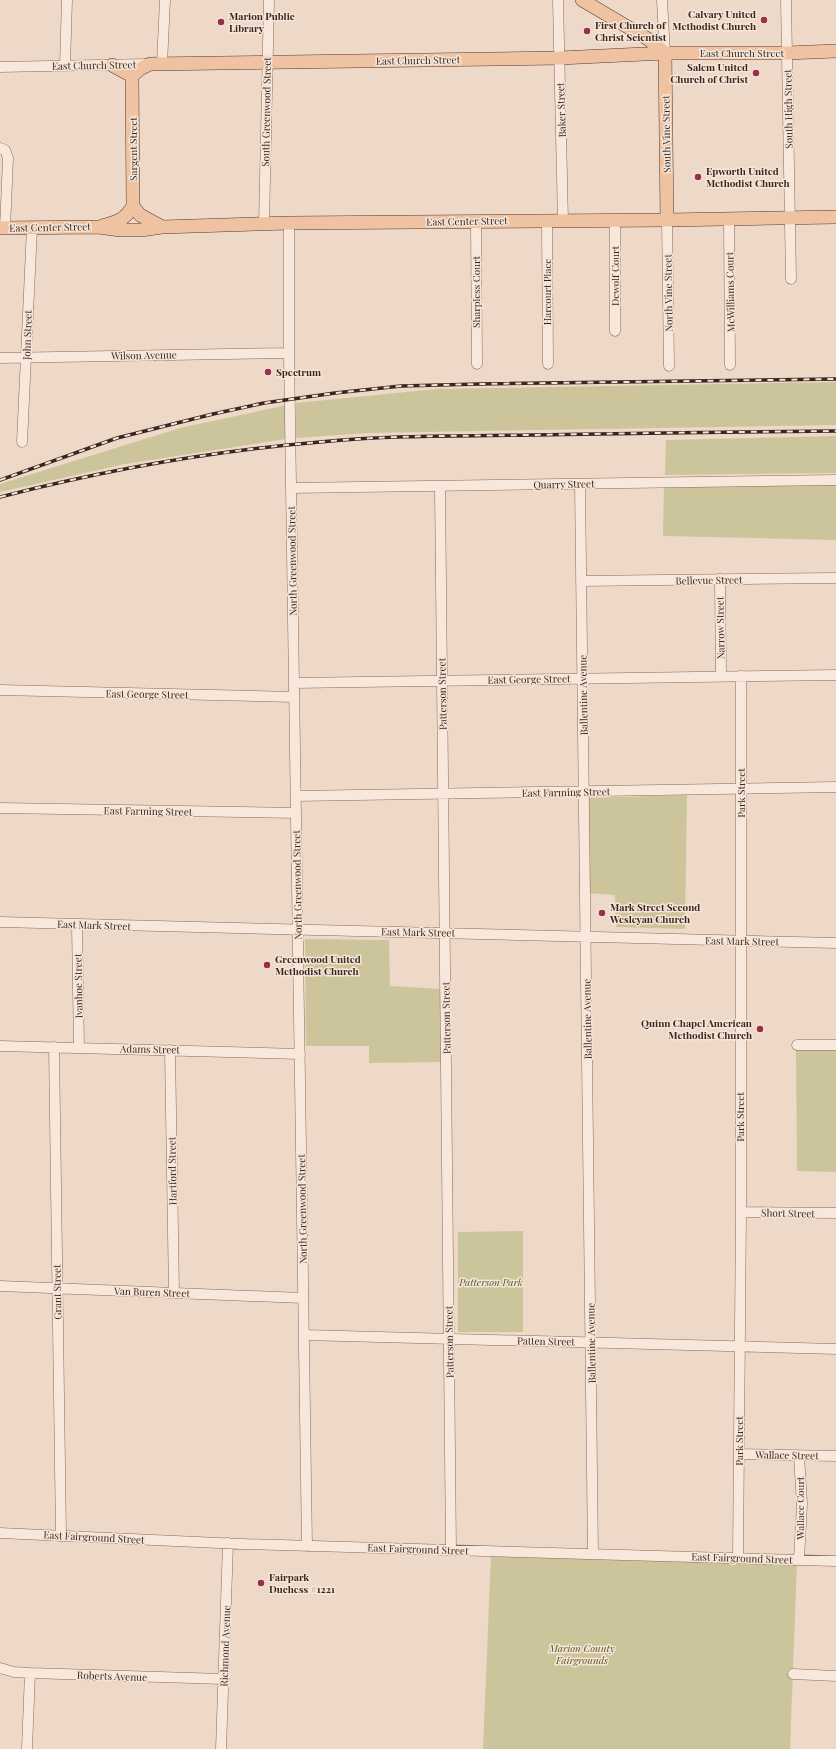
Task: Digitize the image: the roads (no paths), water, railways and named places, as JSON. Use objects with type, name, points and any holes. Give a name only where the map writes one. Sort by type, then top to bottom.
[{"type":"main road","points":[[582,0],[648,39],[665,53]]},
{"type":"main road","name":"East Church Street","points":[[156,64],[560,58],[665,53],[787,53],[836,51]]},
{"type":"main road","name":"South Vine Street","points":[[665,53],[666,220]]},
{"type":"main road","points":[[112,65],[132,76],[140,69],[156,64]]},
{"type":"main road","name":"Sargent Street","points":[[132,76],[133,206]]},
{"type":"main road","points":[[133,206],[140,215],[162,226]]},
{"type":"main road","name":"East Center Street","points":[[99,227],[118,221],[128,215],[133,206]]},
{"type":"main road","name":"East Center Street","points":[[3,228],[99,227],[120,230],[141,230],[162,226],[289,223],[836,217]]},
{"type":"street","points":[[65,65],[67,0]]},
{"type":"street","points":[[156,64],[165,0]]},
{"type":"street","name":"South Greenwood Street","points":[[264,224],[269,0]]},
{"type":"street","name":"Baker Street","points":[[558,0],[563,221]]},
{"type":"street","name":"South Vine Street","points":[[662,0],[665,53]]},
{"type":"street","name":"South High Street","points":[[786,0],[791,279]]},
{"type":"street","name":"East Church Street","points":[[0,67],[156,64]]},
{"type":"street","points":[[0,148],[5,150],[8,158],[3,228]]},
{"type":"street","name":"McWilliams Court","points":[[729,219],[730,365]]},
{"type":"street","name":"Dewolf Court","points":[[615,220],[615,331]]},
{"type":"street","name":"North Vine Street","points":[[666,220],[669,366]]},
{"type":"street","name":"Sharpless Court","points":[[476,221],[477,364]]},
{"type":"street","name":"Harcourt Place","points":[[547,221],[548,364]]},
{"type":"street","name":"North Greenwood Street","points":[[289,223],[289,353],[307,1546]]},
{"type":"street","name":"John Street","points":[[22,442],[32,228]]},
{"type":"street","name":"Wilson Avenue","points":[[0,358],[289,353]]},
{"type":"street","name":"Quarry Street","points":[[291,488],[836,480]]},
{"type":"street","name":"Ballentine Avenue","points":[[580,484],[593,1554]]},
{"type":"street","name":"Patterson Street","points":[[440,486],[451,1550]]},
{"type":"street","name":"Bellevue Street","points":[[581,581],[836,578]]},
{"type":"street","name":"Narrow Street","points":[[720,579],[721,676]]},
{"type":"street","name":"East George Street","points":[[294,683],[836,675]]},
{"type":"street","name":"Park Street","points":[[738,1558],[741,676]]},
{"type":"street","name":"East George Street","points":[[0,690],[294,697]]},
{"type":"street","name":"East Farming Street","points":[[296,796],[836,787]]},
{"type":"street","name":"East Farming Street","points":[[0,808],[296,813]]},
{"type":"street","name":"East Mark Street","points":[[0,922],[836,943]]},
{"type":"street","name":"Ivanhoe Street","points":[[77,925],[79,1048]]},
{"type":"street","points":[[797,1045],[836,1045]]},
{"type":"street","name":"Adams Street","points":[[0,1046],[300,1054]]},
{"type":"street","name":"Grant Street","points":[[54,1047],[61,1536]]},
{"type":"street","name":"Hartford Street","points":[[170,1050],[174,1293]]},
{"type":"street","name":"Short Street","points":[[740,1212],[836,1213]]},
{"type":"street","name":"Van Buren Street","points":[[0,1286],[303,1298]]},
{"type":"street","name":"Patten Street","points":[[304,1335],[836,1349]]},
{"type":"street","name":"Wallace Street","points":[[739,1454],[836,1456]]},
{"type":"street","name":"Wallace Court","points":[[799,1456],[802,1504],[799,1560]]},
{"type":"street","name":"East Fairground Street","points":[[0,1533],[307,1546],[836,1561]]},
{"type":"street","name":"Richmond Avenue","points":[[222,1749],[228,1543]]},
{"type":"street","name":"Roberts Avenue","points":[[0,1668],[30,1674],[224,1679]]},
{"type":"street","points":[[27,1749],[30,1674]]},
{"type":"street","points":[[793,1674],[836,1676]]},
{"type":"railway","points":[[0,480],[117,438],[264,403],[335,393],[401,386],[836,379]]},
{"type":"railway","points":[[0,497],[79,478],[199,456],[280,446],[347,440],[426,436],[836,431]]},
{"type":"place","name":"Calvary United Methodist Church","points":[[764,20]]},
{"type":"place","name":"Marion Public Library","points":[[221,22]]},
{"type":"place","name":"First Church of Christ Scientist","points":[[587,31]]},
{"type":"place","name":"Salem United Church of Christ","points":[[756,73]]},
{"type":"place","name":"Epworth United Methodist Church","points":[[698,177]]},
{"type":"place","name":"Spectrum","points":[[268,372]]},
{"type":"place","name":"Mark Street Second Wesleyan Church","points":[[602,913]]},
{"type":"place","name":"Greenwood United Methodist Church","points":[[267,965]]},
{"type":"place","name":"Quinn Chapel American Methodist Church","points":[[760,1029]]},
{"type":"place","name":"Fairpark Duchess #1221","points":[[261,1583]]},
{"type":"park label","name":"Patterson Park","points":[[491,1282]]},
{"type":"park label","name":"Marion County Fairgrounds","points":[[582,1654]]}]
